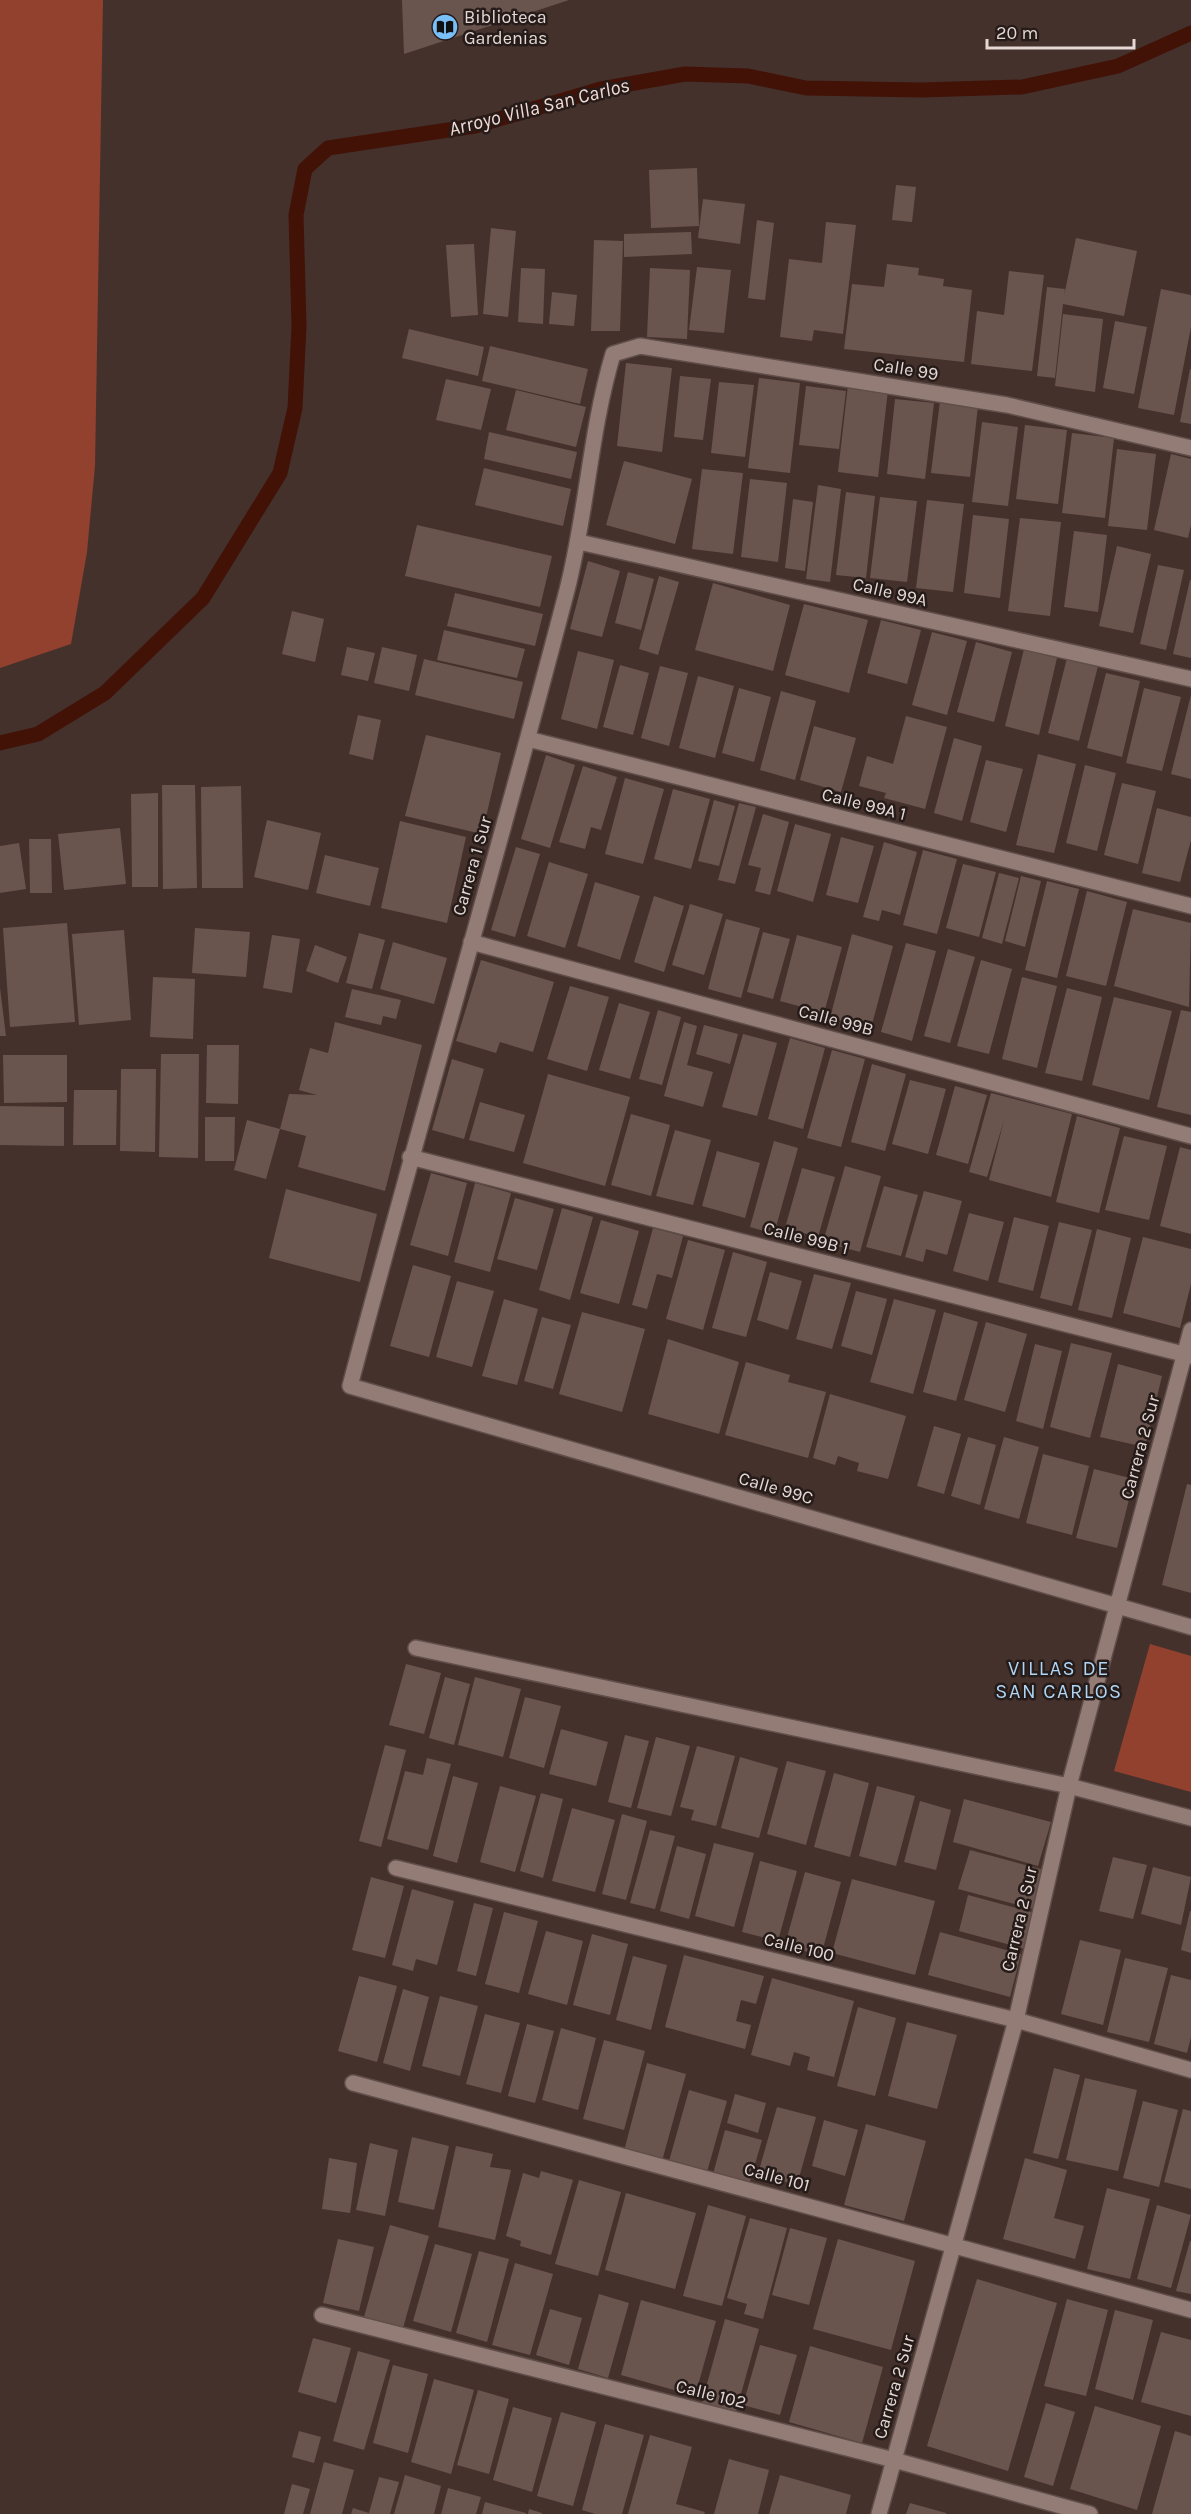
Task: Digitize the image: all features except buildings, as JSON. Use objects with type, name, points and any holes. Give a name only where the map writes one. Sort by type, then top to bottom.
[{"type":"street","name":"Calle 99","points":[[613,354],[640,346],[995,403],[1191,448]]},
{"type":"street","name":"Carrera 1 Sur","points":[[350,1386],[411,1157],[528,739],[579,542],[600,397],[613,354]]},
{"type":"street","name":"Calle 99A","points":[[579,542],[1191,679]]},
{"type":"street","name":"Calle 99A 1","points":[[528,739],[1191,906]]},
{"type":"street","name":"Calle 99B","points":[[471,942],[1191,1136]]},
{"type":"street","name":"Calle 99B 1","points":[[411,1157],[1188,1355]]},
{"type":"street","name":"Carrera 2 Sur","points":[[879,2514],[1016,2020],[1069,1786],[1188,1355],[1191,1330]]},
{"type":"street","name":"Calle 99C","points":[[350,1386],[1191,1627]]},
{"type":"street","points":[[416,1648],[1069,1786],[1191,1818]]},
{"type":"street","name":"Calle 100","points":[[396,1868],[1016,2020],[1191,2070]]},
{"type":"street","name":"Calle 101","points":[[353,2083],[1191,2310]]},
{"type":"street","name":"Calle 102","points":[[322,2315],[894,2460],[1090,2514]]},
{"type":"shaded area","points":[[0,0],[103,0],[95,466],[87,552],[71,644],[0,668]]},
{"type":"shaded area","points":[[1150,1644],[1191,1656],[1191,1792],[1114,1771]]},
{"type":"waterway","name":"Arroyo Villa San Carlos","points":[[0,743],[38,734],[105,693],[203,598],[280,473],[295,408],[299,326],[296,215],[305,169],[328,148],[475,126],[601,89],[685,74],[748,76],[806,88],[921,90],[1022,87],[1118,66],[1191,33]]},
{"type":"place","name":"Biblioteca Gardenias","points":[[445,27]]},
{"type":"district","name":"VILLAS DE SAN CARLOS","points":[[1059,1680]]}]
